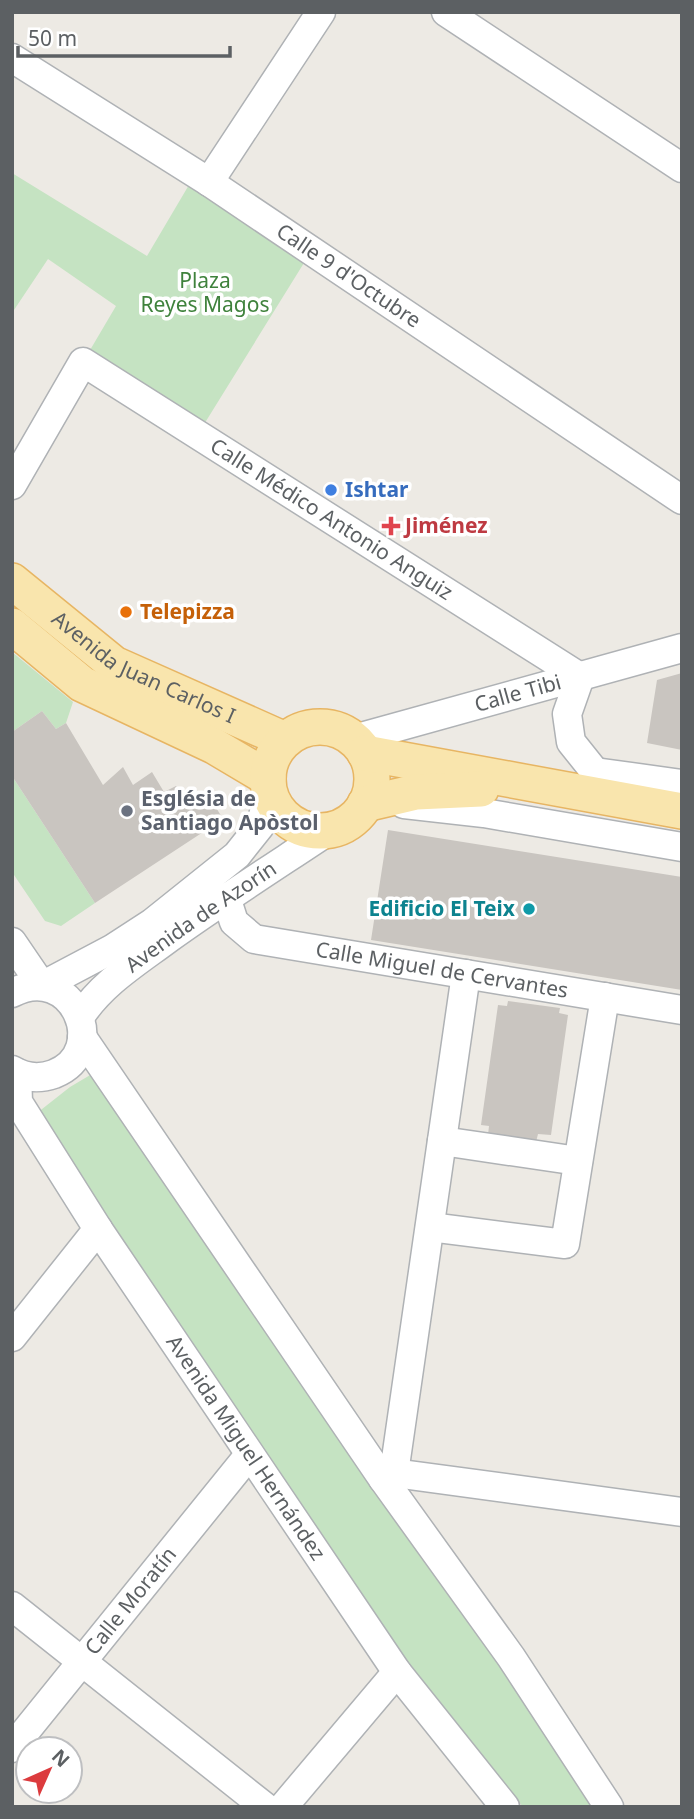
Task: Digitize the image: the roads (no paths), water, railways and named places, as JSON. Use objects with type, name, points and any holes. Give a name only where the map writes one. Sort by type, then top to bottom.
[{"type":"main road","name":"Avenida Juan Carlos I","points":[[12,581],[114,664],[285,740]]},
{"type":"main road","name":"Avenida Juan Carlos I","points":[[12,626],[82,684],[214,746],[269,785]]},
{"type":"main road","points":[[543,785],[359,746],[341,731],[312,727],[285,740],[276,751],[269,785],[277,809],[288,820],[316,830],[331,830],[351,820],[371,803],[416,792],[543,785],[604,786],[682,811]]},
{"type":"main road","points":[[359,746],[372,778],[371,803]]},
{"type":"street","points":[[209,182],[321,12]]},
{"type":"street","points":[[446,12],[682,168]]},
{"type":"street","name":"Calle 9 d'Octubre","points":[[12,58],[209,182],[682,500]]},
{"type":"street","name":"Calle Médico Antonio Anguiz","points":[[12,485],[83,362],[580,677]]},
{"type":"street","name":"Calle Tibi","points":[[359,746],[682,648]]},
{"type":"street","points":[[580,677],[567,714],[571,742],[604,786],[682,784]]},
{"type":"street","name":"Avenida de Azorín","points":[[12,993],[28,986],[42,986],[112,949],[152,922],[237,855],[260,826],[269,785]]},
{"type":"street","points":[[371,803],[484,813],[682,847]]},
{"type":"street","name":"Avenida de Azorín","points":[[15,1071],[46,1077],[59,1071],[79,1051],[81,1027],[91,1000],[122,972],[226,897],[331,830]]},
{"type":"street","name":"Calle Miguel de Cervantes","points":[[226,897],[234,922],[254,939],[682,1010]]},
{"type":"street","points":[[12,942],[42,986],[68,998],[81,1027],[389,1476],[609,1807]]},
{"type":"street","points":[[389,1476],[430,1227],[466,974]]},
{"type":"street","points":[[430,1227],[565,1244],[605,997]]},
{"type":"street","name":"Avenida Miguel Hernández","points":[[15,1071],[18,1102],[98,1229],[397,1672],[505,1807]]},
{"type":"street","points":[[442,1141],[578,1161]]},
{"type":"street","points":[[12,1337],[98,1229]]},
{"type":"street","name":"Calle Moratín","points":[[12,1748],[249,1455]]},
{"type":"street","points":[[389,1476],[682,1512]]},
{"type":"street","points":[[12,1606],[265,1807]]},
{"type":"street","points":[[283,1807],[397,1672]]},
{"type":"place","name":"Ishtar","points":[[331,490]]},
{"type":"place","name":"Jiménez","points":[[391,526]]},
{"type":"place","name":"Telepizza","points":[[126,612]]},
{"type":"place","name":"Església de Santiago Apòstol","points":[[127,811]]},
{"type":"place","name":"Edificio El Teix","points":[[529,909]]},
{"type":"park label","name":"Plaza Reyes Magos","points":[[205,293]]}]
